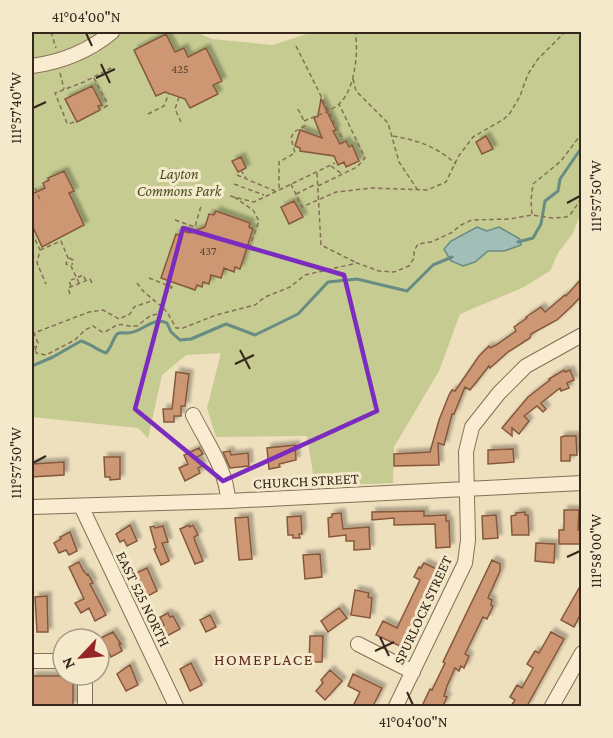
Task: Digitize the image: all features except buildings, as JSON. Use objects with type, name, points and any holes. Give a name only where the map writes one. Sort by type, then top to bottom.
[{"type":"street","points":[[32,66],[60,61],[90,47],[112,32]]},
{"type":"street","name":"SPURLOCK STREET","points":[[396,706],[465,563],[468,540],[466,452],[472,426],[499,393],[526,366],[582,335]]},
{"type":"street","points":[[194,415],[223,473],[227,485],[228,501]]},
{"type":"street","name":"CHURCH STREET","points":[[32,507],[228,501],[582,483]]},
{"type":"street","name":"EAST 525 NORTH","points":[[81,506],[176,706]]},
{"type":"street","points":[[358,644],[413,672]]},
{"type":"street","points":[[552,706],[582,653]]},
{"type":"street","points":[[32,662],[51,661]]},
{"type":"street","points":[[85,687],[85,706]]},
{"type":"path","points":[[51,32],[60,61],[64,90]]},
{"type":"path","points":[[304,121],[339,104],[352,79],[357,42],[355,32]]},
{"type":"path","points":[[291,184],[302,207],[336,192],[372,188],[426,190],[446,182],[473,137],[510,113],[520,96],[528,74],[538,59],[565,32]]},
{"type":"path","points":[[296,46],[343,140]]},
{"type":"path","points":[[74,122],[68,123],[55,93],[111,68]]},
{"type":"path","points":[[93,77],[107,106],[101,109]]},
{"type":"path","points":[[352,79],[356,92],[388,123],[399,162],[418,189]]},
{"type":"path","points":[[148,114],[164,105],[170,93]]},
{"type":"path","points":[[179,97],[175,109],[181,122]]},
{"type":"path","points":[[296,194],[342,175],[357,167],[365,158],[339,104]]},
{"type":"path","points":[[279,189],[279,162],[295,153],[291,146],[291,138],[294,132],[307,126],[298,109]]},
{"type":"path","points":[[534,215],[531,201],[533,184],[561,161],[582,133]]},
{"type":"path","points":[[392,136],[413,140],[440,151],[456,164]]},
{"type":"path","points":[[250,246],[259,221],[253,210],[231,196],[254,202],[335,163]]},
{"type":"path","points":[[331,165],[342,175]]},
{"type":"path","points":[[241,170],[246,179]]},
{"type":"path","points":[[317,172],[321,245],[379,271],[394,272],[409,266],[418,244],[431,242],[472,220],[510,219],[534,215],[560,218],[570,215],[582,196]]},
{"type":"path","points":[[237,175],[275,191]]},
{"type":"path","points":[[32,181],[41,202]]},
{"type":"path","points":[[234,184],[266,196]]},
{"type":"path","points":[[175,219],[195,227],[201,206]]},
{"type":"path","points":[[32,233],[40,250],[37,263],[46,284]]},
{"type":"path","points":[[40,250],[61,241],[68,258],[66,264],[71,266],[84,287]]},
{"type":"path","points":[[68,258],[74,260],[71,266]]},
{"type":"path","points":[[32,263],[37,263]]},
{"type":"path","points":[[137,283],[167,312],[176,328],[183,328],[216,315],[255,305],[265,297],[290,287],[305,274],[357,263]]},
{"type":"path","points":[[77,290],[69,281],[83,275],[86,280]]},
{"type":"path","points":[[32,345],[39,354],[46,355],[75,340],[93,326],[105,332],[120,323],[137,326],[150,316],[157,314],[164,296],[172,287],[149,278]]},
{"type":"path","points":[[70,294],[68,288],[90,279],[92,283]]},
{"type":"path","points":[[35,350],[38,343],[34,333],[89,312],[104,310],[119,319],[130,314],[135,309],[134,307],[154,300]]},
{"type":"path","points":[[32,597],[32,635]]},
{"type":"highlighted area","points":[[183,228],[344,275],[377,411],[223,481],[135,409]]},
{"type":"green space","name":"Layton Commons Park","points":[[32,32],[196,32],[212,39],[273,45],[313,32],[581,32],[582,210],[573,233],[558,253],[550,271],[522,288],[460,314],[439,371],[394,447],[393,483],[315,486],[307,436],[216,437],[207,408],[221,353],[186,355],[162,375],[148,438],[138,428],[32,417]]},
{"type":"water","points":[[477,227],[487,231],[499,227],[520,239],[521,245],[504,251],[488,251],[475,262],[463,266],[451,261],[444,249],[451,241]]},
{"type":"waterway","points":[[518,242],[533,238],[541,224],[545,201],[558,191],[560,179],[582,147]]},
{"type":"waterway","points":[[32,366],[81,341],[106,353],[117,334],[132,332],[162,321],[167,323],[171,332],[180,340],[191,339],[226,324],[255,335],[298,314],[328,282],[357,279],[407,291],[433,265],[452,257]]},
{"type":"district","name":"HOMEPLACE","points":[[264,659]]}]
